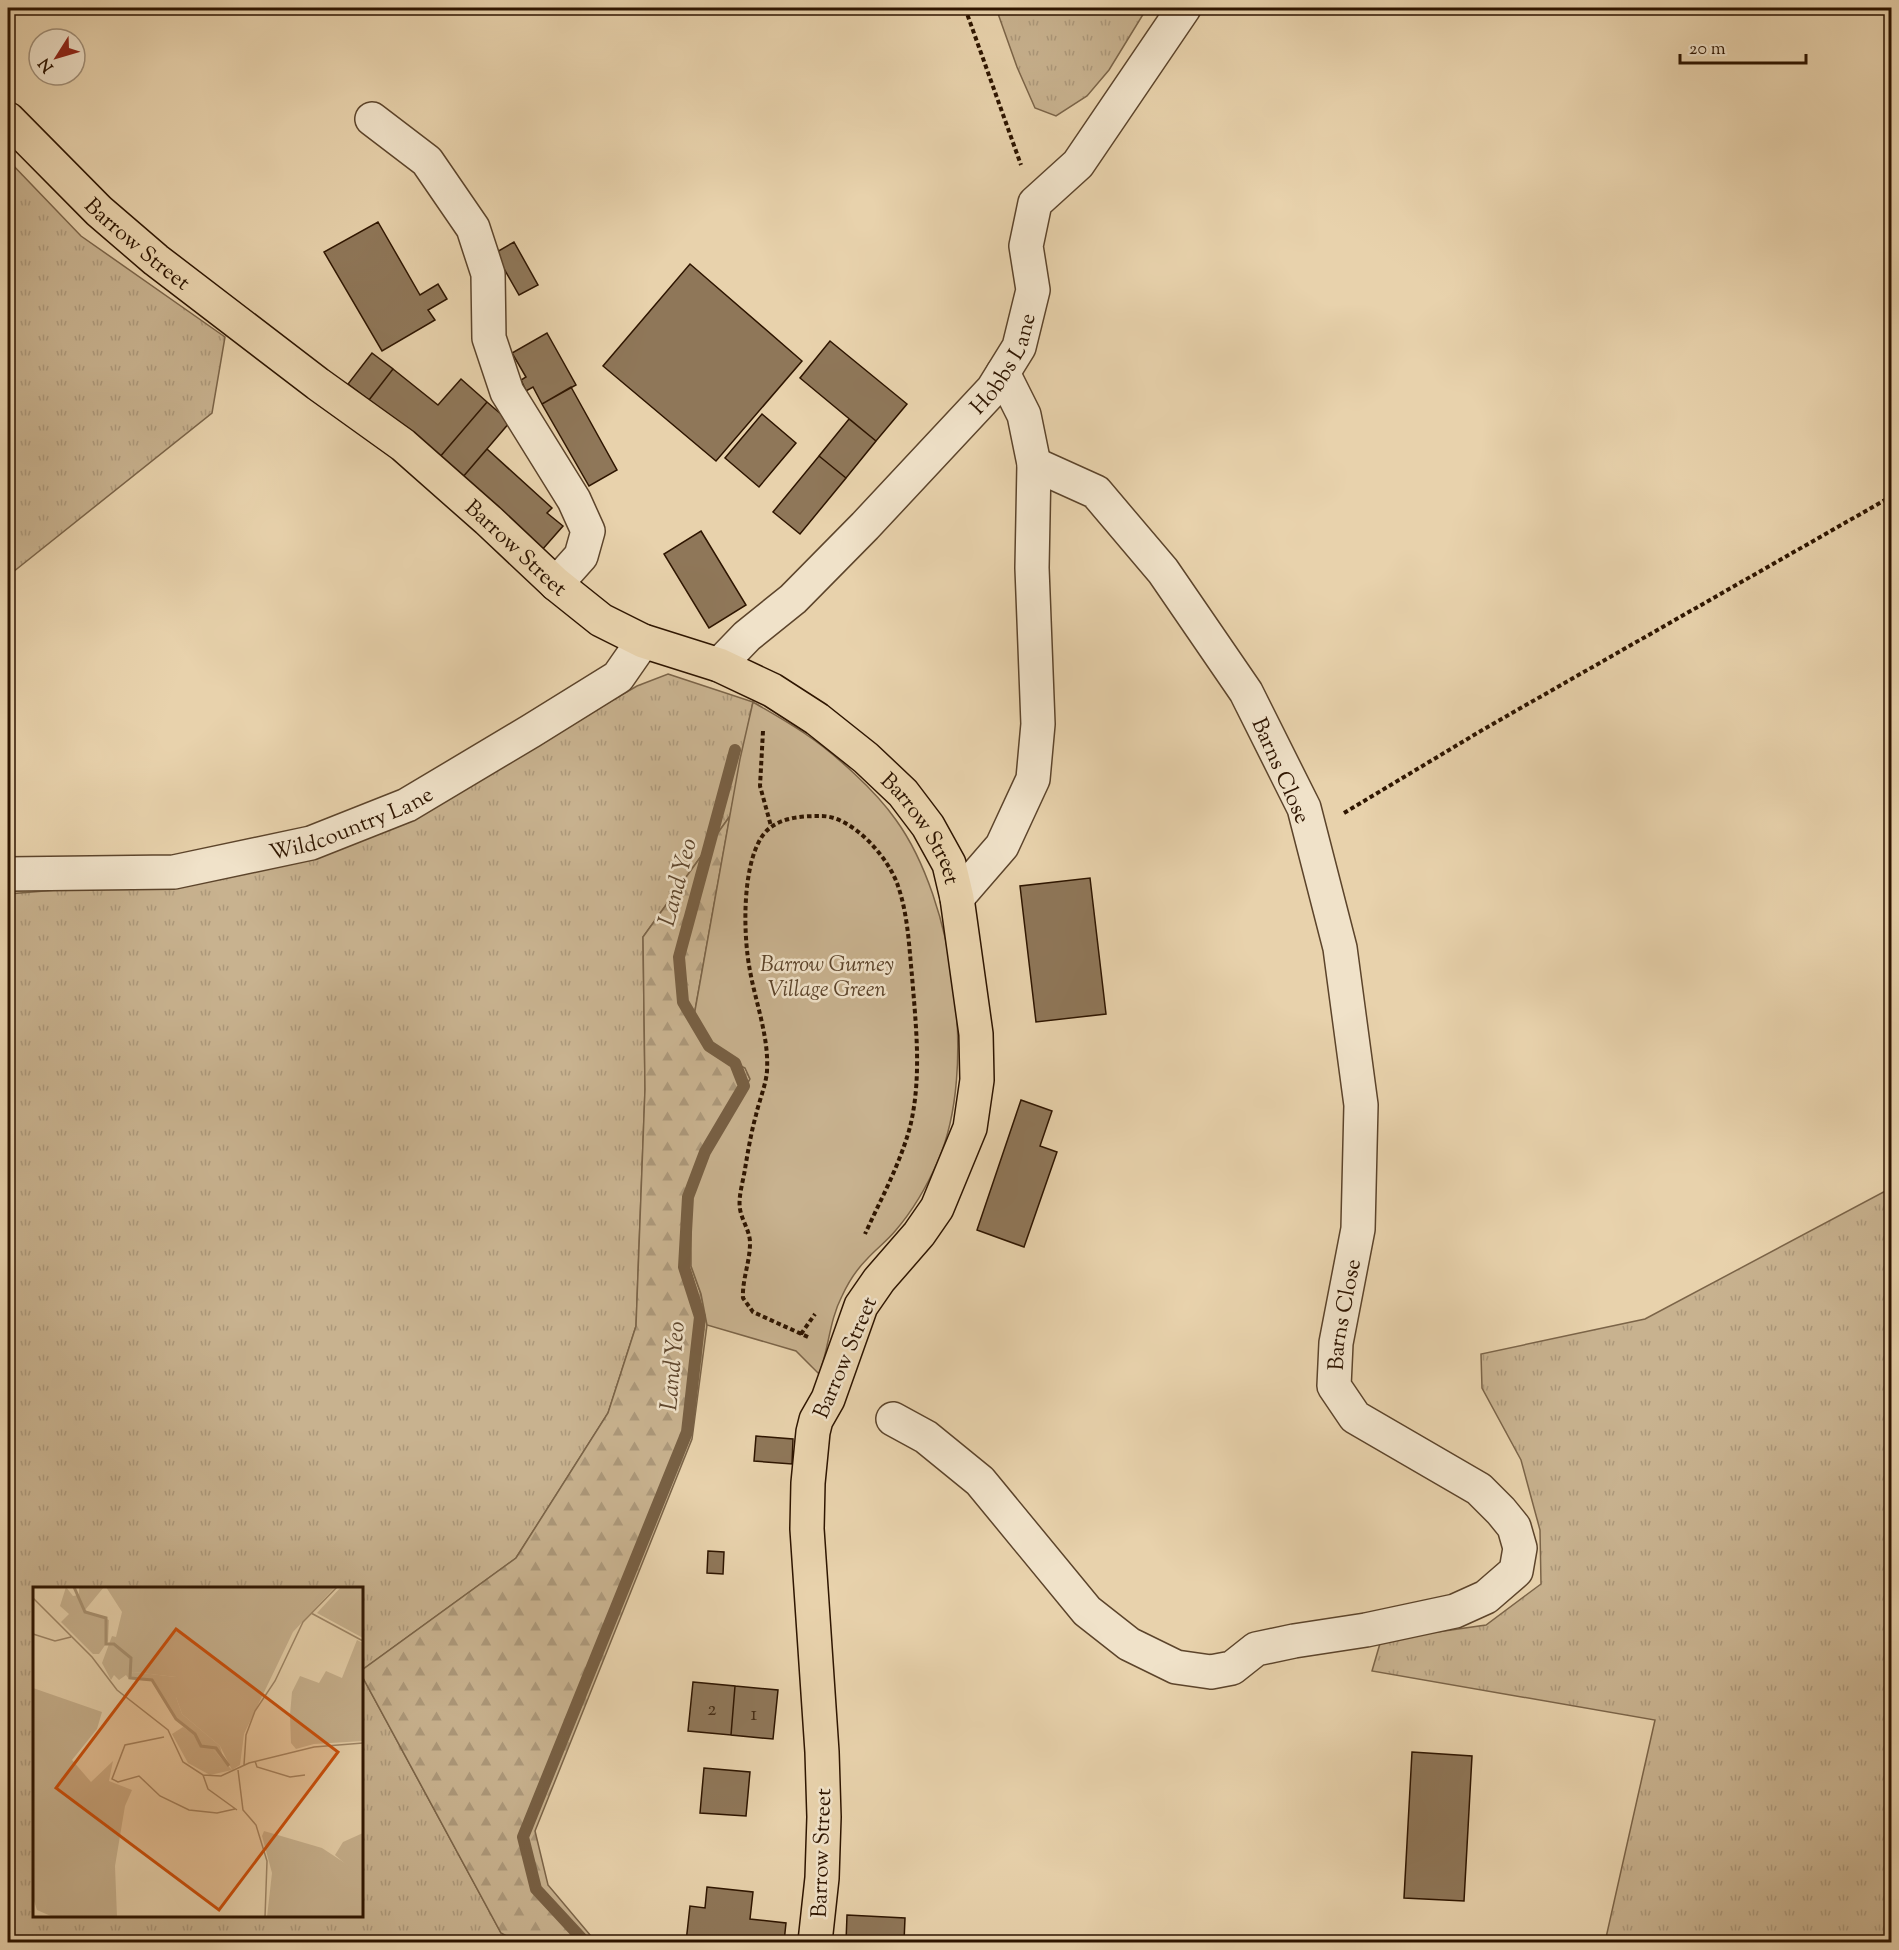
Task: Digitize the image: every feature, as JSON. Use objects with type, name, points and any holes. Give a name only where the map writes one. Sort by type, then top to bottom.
[{"type":"main road","name":"Barrow Street","points":[[8,119],[99,211],[156,260],[318,384],[403,445],[556,584],[601,620],[643,641],[719,665],[772,690],[825,726],[866,758],[903,793],[928,826],[949,864],[957,897],[976,1034],[977,1080],[969,1128],[937,1208],[861,1306],[828,1399],[816,1420],[813,1431],[808,1483],[807,1529],[822,1740],[824,1816],[822,1878],[815,1942]]},
{"type":"street","points":[[1035,203],[1078,164],[1184,8]]},
{"type":"street","points":[[372,119],[427,161],[473,228],[488,274],[489,338],[507,392],[574,500],[588,531],[582,556],[556,584]]},
{"type":"street","name":"Hobbs Lane","points":[[719,665],[747,636],[793,599],[866,526],[993,389],[1019,347],[1033,290],[1026,246],[1035,203]]},
{"type":"street","points":[[957,897],[1002,846],[1033,779],[1038,724],[1032,568],[1034,464],[1024,415],[1003,373]]},
{"type":"street","name":"Barns Close","points":[[893,1419],[926,1437],[980,1481],[1087,1611],[1129,1644],[1176,1666],[1211,1672],[1232,1668],[1256,1649],[1366,1630],[1455,1611],[1486,1597],[1516,1571],[1520,1548],[1514,1527],[1501,1511],[1479,1489],[1355,1417],[1334,1386],[1336,1343],[1358,1229],[1361,1105],[1340,948],[1304,808],[1246,692],[1163,571],[1096,492],[1034,464]]},
{"type":"street","name":"Wildcountry Lane","points":[[8,874],[174,872],[311,843],[407,805],[531,731],[618,676],[643,641]]},
{"type":"path","points":[[965,8],[1035,203]]},
{"type":"path","points":[[1310,833],[1484,729],[1892,496]]},
{"type":"path","points":[[771,826],[760,786],[765,709],[772,690]]},
{"type":"path","points":[[845,1351],[753,1312],[742,1294],[750,1240],[739,1206],[755,1115],[767,1072],[765,1037],[749,969],[745,930],[748,872],[762,836],[771,826],[784,820],[804,816],[825,816],[845,821],[865,837],[885,861],[898,884],[907,916],[917,1046],[914,1106],[902,1154],[863,1238]]},
{"type":"path","points":[[801,1334],[819,1308]]},
{"type":"green space","points":[[996,8],[1147,8],[1109,70],[1087,96],[1056,116],[1035,108],[1017,67]]},
{"type":"green space","points":[[8,160],[81,236],[225,337],[212,413],[8,576]]},
{"type":"green space","points":[[668,674],[753,702],[730,816],[643,937],[645,1089],[636,1326],[608,1413],[516,1558],[363,1669],[363,1587],[33,1587],[33,1917],[363,1917],[363,1678],[501,1933],[518,1942],[8,1942],[8,894],[178,884],[511,759],[637,686]]},
{"type":"green space","name":"Barrow Gurney Village Green","points":[[753,702],[816,741],[866,785],[896,820],[916,854],[933,894],[954,986],[958,1034],[956,1080],[950,1123],[938,1161],[909,1214],[893,1234],[863,1263],[847,1286],[834,1315],[819,1374],[796,1351],[707,1325],[701,1294],[691,1266],[691,1201],[694,1188],[709,1150],[750,1079],[745,1068],[720,1054],[706,1042],[694,1016],[740,759]]},
{"type":"green space","points":[[730,816],[694,1016],[730,1061],[745,1067],[750,1079],[709,1150],[691,1201],[691,1266],[701,1294],[707,1325],[692,1439],[535,1831],[548,1885],[596,1942],[518,1942],[501,1933],[363,1678],[363,1669],[516,1558],[608,1413],[636,1326],[645,1089],[643,937]]},
{"type":"green space","points":[[1891,1188],[1891,1942],[1605,1942],[1655,1720],[1372,1671],[1381,1640],[1486,1625],[1541,1584],[1540,1530],[1521,1460],[1482,1388],[1481,1354],[1645,1319]]},
{"type":"building","points":[[378,222],[420,295],[438,284],[447,299],[428,310],[435,320],[382,351],[324,252]]},
{"type":"building","points":[[514,242],[538,285],[519,295],[495,253]]},
{"type":"building","points":[[690,264],[802,361],[716,461],[603,366]]},
{"type":"building","points":[[547,333],[576,385],[542,404],[533,387],[526,391],[521,380],[526,377],[512,353]]},
{"type":"building","points":[[830,341],[907,404],[876,441],[800,378]]},
{"type":"building","points":[[372,353],[393,369],[369,400],[348,384]]},
{"type":"building","points":[[393,369],[438,405],[461,379],[487,402],[439,458],[369,400]]},
{"type":"building","points":[[571,387],[617,470],[589,486],[542,404]]},
{"type":"building","points":[[487,402],[510,422],[462,478],[439,458]]},
{"type":"building","points":[[762,414],[796,443],[759,487],[725,458]]},
{"type":"building","points":[[849,419],[876,441],[846,478],[819,456]]},
{"type":"building","points":[[487,449],[552,508],[547,513],[563,526],[542,550],[462,478]]},
{"type":"building","points":[[819,456],[846,478],[800,534],[773,512]]},
{"type":"building","points":[[701,531],[746,605],[709,628],[664,554]]},
{"type":"building","points":[[1090,878],[1106,1014],[1036,1022],[1020,886]]},
{"type":"building","points":[[1021,1100],[1052,1111],[1040,1146],[1057,1152],[1024,1247],[977,1230]]},
{"type":"building","points":[[756,1436],[793,1439],[792,1464],[754,1461]]},
{"type":"building","points":[[708,1551],[724,1552],[723,1574],[707,1573]]},
{"type":"building","points":[[693,1682],[735,1686],[731,1735],[688,1731]]},
{"type":"building","points":[[735,1686],[778,1690],[773,1739],[731,1735]]},
{"type":"building","points":[[1412,1752],[1472,1756],[1464,1901],[1404,1898]]},
{"type":"building","points":[[704,1768],[750,1772],[746,1816],[700,1813]]},
{"type":"building","points":[[707,1887],[753,1892],[750,1919],[786,1923],[784,1942],[686,1942],[690,1906],[705,1908]]},
{"type":"building","points":[[847,1915],[905,1918],[904,1942],[846,1942]]},
{"type":"waterway","name":"Land Yeo","points":[[585,1942],[536,1889],[523,1837],[687,1432],[700,1317],[684,1267],[688,1197],[705,1152],[744,1086],[735,1063],[709,1046],[683,1002],[679,957],[735,750]]}]
